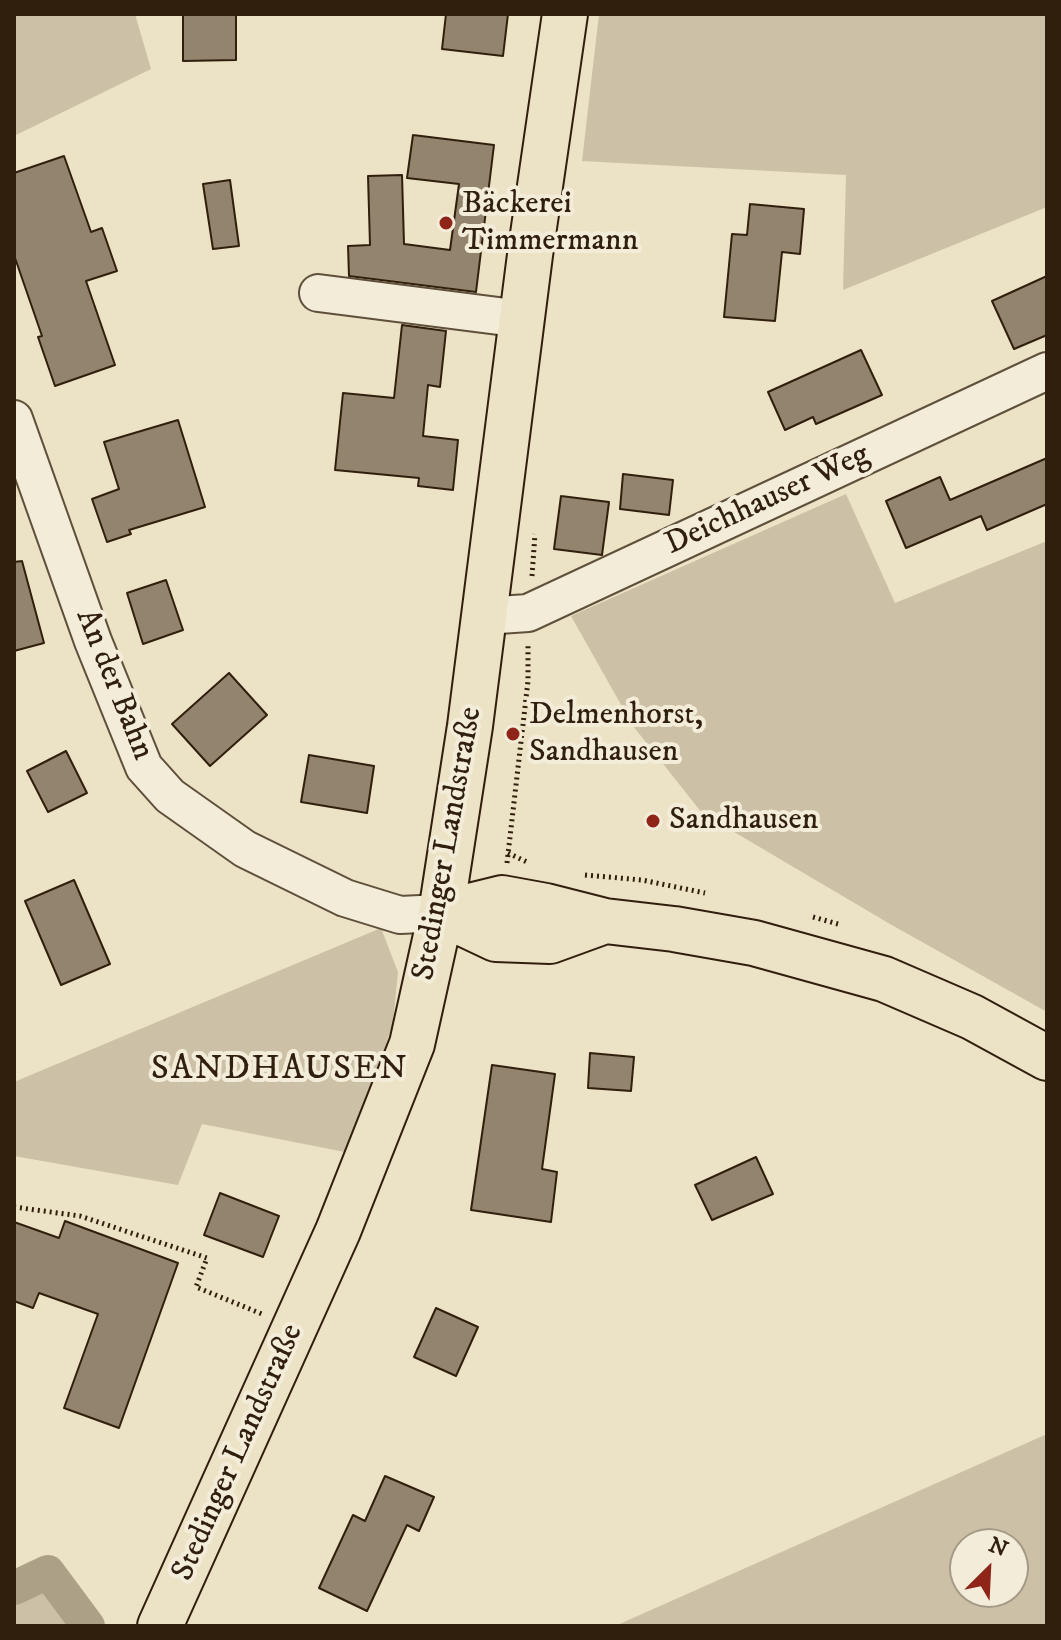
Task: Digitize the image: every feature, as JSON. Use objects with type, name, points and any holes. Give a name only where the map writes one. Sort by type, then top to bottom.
[{"type":"main road","name":"Stedinger Landstraße","points":[[160,1626],[338,1231],[412,1044],[441,913],[565,14]]},
{"type":"main road","points":[[441,913],[502,898],[605,921],[754,943],[884,979],[972,1017],[1047,1058]]},
{"type":"street","points":[[318,293],[522,319]]},
{"type":"street","name":"Deichhauser Weg","points":[[484,616],[528,613],[1047,371]]},
{"type":"street","name":"An der Bahn","points":[[14,419],[93,641],[144,767],[170,796],[245,849],[345,898],[400,915],[441,913]]},
{"type":"path","points":[[537,521],[528,613],[528,681],[508,853],[537,866]]},
{"type":"path","points":[[579,874],[642,880],[713,895]]},
{"type":"path","points":[[14,1207],[80,1216],[207,1258],[196,1287],[295,1328]]},
{"type":"shaded area","points":[[14,14],[135,14],[151,69],[14,136]]},
{"type":"shaded area","points":[[599,14],[1047,14],[1047,207],[843,290],[846,175],[582,161]]},
{"type":"shaded area","points":[[846,494],[895,603],[1047,541],[1047,1012],[702,813],[633,726],[571,616]]},
{"type":"shaded area","points":[[381,928],[398,972],[393,1023],[350,1153],[202,1124],[178,1185],[14,1156],[14,1082]]},
{"type":"shaded area","points":[[1047,1434],[1047,1626],[615,1626]]},
{"type":"shaded area","points":[[42,1585],[74,1626],[14,1626],[14,1598]]},
{"type":"building","points":[[183,14],[236,14],[236,60],[183,61]]},
{"type":"building","points":[[446,14],[508,14],[503,56],[442,49]]},
{"type":"building","points":[[413,135],[494,145],[476,292],[349,276],[348,246],[370,245],[368,176],[402,175],[404,244],[450,250],[459,184],[407,178]]},
{"type":"building","points":[[64,156],[91,232],[102,228],[117,271],[86,281],[115,365],[55,386],[38,337],[42,336],[14,255],[14,173]]},
{"type":"building","points":[[230,180],[239,246],[213,249],[203,184]]},
{"type":"building","points":[[750,204],[804,209],[800,254],[782,252],[775,321],[724,317],[732,234],[747,235]]},
{"type":"building","points":[[1047,276],[1047,335],[1014,349],[992,301]]},
{"type":"building","points":[[402,325],[446,331],[440,387],[428,385],[423,436],[458,440],[453,490],[418,486],[419,478],[335,470],[343,393],[394,398]]},
{"type":"building","points":[[861,350],[882,395],[816,424],[813,417],[785,430],[768,392]]},
{"type":"building","points":[[178,420],[205,507],[129,530],[131,534],[107,542],[92,499],[119,489],[104,442]]},
{"type":"building","points":[[1047,458],[1047,504],[987,530],[981,516],[906,548],[886,501],[940,477],[950,500]]},
{"type":"building","points":[[623,474],[673,480],[669,515],[620,509]]},
{"type":"building","points":[[561,496],[609,502],[602,555],[554,549]]},
{"type":"building","points":[[22,561],[44,643],[14,651],[14,562]]},
{"type":"building","points":[[166,580],[183,630],[143,644],[127,593]]},
{"type":"building","points":[[229,673],[267,715],[210,766],[172,724]]},
{"type":"building","points":[[66,751],[87,793],[48,812],[27,771]]},
{"type":"building","points":[[309,755],[374,766],[367,813],[301,802]]},
{"type":"building","points":[[74,880],[110,964],[61,985],[25,901]]},
{"type":"building","points":[[590,1053],[634,1057],[631,1091],[588,1088]]},
{"type":"building","points":[[492,1065],[555,1074],[542,1169],[557,1172],[551,1222],[471,1210]]},
{"type":"building","points":[[756,1157],[773,1194],[712,1220],[695,1185]]},
{"type":"building","points":[[220,1193],[279,1216],[263,1257],[204,1235]]},
{"type":"building","points":[[65,1221],[178,1263],[119,1428],[64,1408],[98,1314],[39,1293],[33,1308],[14,1301],[14,1222],[59,1238]]},
{"type":"building","points":[[436,1308],[478,1327],[456,1376],[414,1357]]},
{"type":"building","points":[[385,1476],[434,1497],[419,1531],[407,1525],[367,1611],[319,1588],[353,1515],[365,1521]]},
{"type":"waterway","points":[[14,1588],[48,1572],[88,1626]]},
{"type":"place","name":"Bäckerei Timmermann","points":[[446,223]]},
{"type":"place","name":"Delmenhorst, Sandhausen","points":[[513,734]]},
{"type":"place","name":"Sandhausen","points":[[653,821]]},
{"type":"district","name":"SANDHAUSEN","points":[[280,1071]]}]
